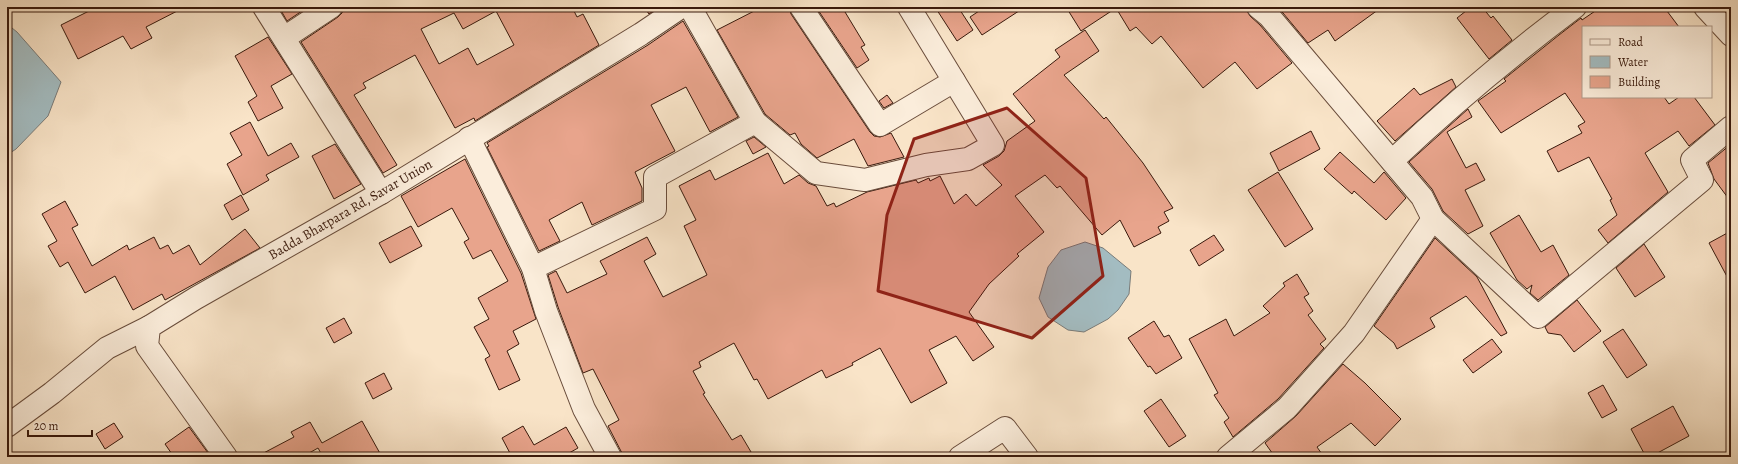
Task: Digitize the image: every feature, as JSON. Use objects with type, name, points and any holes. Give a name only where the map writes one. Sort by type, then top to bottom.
[{"type":"street","points":[[264,7],[381,193]]},
{"type":"street","points":[[284,38],[331,7]]},
{"type":"street","name":"Badda Bhatpara Rd, Savar Union","points":[[7,426],[52,393],[107,348],[149,327],[196,298],[381,193],[641,34],[681,7]]},
{"type":"street","points":[[690,7],[756,122],[816,173],[865,180],[926,165],[968,159],[993,145],[909,7]]},
{"type":"street","points":[[801,7],[880,125],[954,81]]},
{"type":"street","points":[[1258,7],[1269,16],[1422,197],[1433,218],[1538,317],[1702,180],[1692,160],[1731,127]]},
{"type":"street","points":[[1392,161],[1441,114],[1540,33],[1575,7]]},
{"type":"street","points":[[1705,7],[1731,35]]},
{"type":"street","points":[[533,268],[655,209],[655,177],[756,122]]},
{"type":"street","points":[[469,138],[533,268],[546,311],[584,409],[610,457]]},
{"type":"street","points":[[1228,457],[1287,408],[1354,333],[1433,218]]},
{"type":"street","points":[[149,327],[147,346],[226,457]]},
{"type":"street","points":[[960,457],[1005,428],[1027,457]]},
{"type":"highlighted area","points":[[1007,108],[1086,178],[1103,276],[1032,338],[878,291],[887,215],[914,139]]},
{"type":"water","points":[[7,24],[17,32],[61,82],[48,116],[16,149],[7,155]]},
{"type":"water","points":[[1085,242],[1103,248],[1131,271],[1129,294],[1118,310],[1108,319],[1084,332],[1068,330],[1048,317],[1039,298],[1048,267],[1061,250]]},
{"type":"building","points":[[97,7],[185,7],[146,27],[152,38],[131,49],[123,36],[78,59],[61,25]]},
{"type":"building","points":[[279,7],[308,7],[287,21]]},
{"type":"building","points":[[343,7],[572,7],[577,17],[583,14],[599,45],[475,121],[474,118],[455,128],[415,55],[363,83],[366,88],[354,95],[397,165],[383,173],[301,42],[342,13]],"holes":[[[496,11],[514,45],[477,65],[468,48],[439,64],[421,29],[454,13],[463,29]]]},
{"type":"building","points":[[644,7],[659,7],[649,14]]},
{"type":"building","points":[[762,7],[789,7],[791,14],[870,132],[874,136],[880,137],[891,133],[904,157],[868,166],[854,139],[817,158],[801,144],[795,133],[790,135],[765,114],[717,30]]},
{"type":"building","points":[[816,7],[842,7],[865,45],[861,47],[869,60],[857,68]]},
{"type":"building","points":[[935,7],[958,7],[973,30],[957,41]]},
{"type":"building","points":[[985,7],[1025,7],[982,35],[970,17]]},
{"type":"building","points":[[1066,7],[1246,7],[1250,16],[1260,25],[1292,63],[1257,89],[1235,62],[1203,88],[1161,36],[1152,44],[1136,27],[1130,31],[1116,8],[1081,31]]},
{"type":"building","points":[[1278,7],[1382,7],[1335,41],[1328,30],[1308,43]]},
{"type":"building","points":[[1471,7],[1482,7],[1491,18],[1493,16],[1512,40],[1489,59],[1457,18]]},
{"type":"building","points":[[1601,7],[1664,7],[1678,26],[1582,26],[1582,98],[1665,98],[1669,104],[1678,98],[1695,98],[1715,125],[1689,146],[1678,131],[1645,153],[1668,192],[1608,243],[1598,230],[1617,215],[1610,200],[1612,199],[1589,157],[1558,172],[1547,151],[1582,133],[1578,126],[1585,122],[1565,93],[1501,133],[1478,101],[1506,81],[1504,79],[1559,35],[1581,18],[1582,20]]},
{"type":"building","points":[[683,21],[738,117],[710,132],[686,87],[651,105],[675,151],[635,172],[642,188],[642,201],[592,225],[582,202],[549,220],[560,241],[539,251],[487,147],[489,146],[487,143],[648,45]]},
{"type":"building","points":[[1085,30],[1099,51],[1064,75],[1104,119],[1106,117],[1143,163],[1173,208],[1164,212],[1169,221],[1158,227],[1161,233],[1134,247],[1120,220],[1102,235],[1060,186],[1057,188],[1045,175],[1015,196],[1044,232],[1017,254],[1019,256],[989,284],[969,312],[994,347],[973,361],[956,336],[929,350],[947,383],[911,403],[880,348],[852,363],[853,365],[826,378],[822,370],[768,399],[757,379],[754,380],[734,343],[699,362],[701,367],[693,371],[705,393],[703,394],[732,440],[741,435],[754,457],[624,457],[608,426],[619,420],[593,369],[583,373],[558,307],[548,275],[556,271],[567,293],[607,274],[600,261],[647,237],[656,254],[644,261],[663,297],[707,275],[684,226],[696,220],[679,186],[710,170],[715,180],[768,153],[784,184],[799,175],[808,183],[816,186],[827,206],[834,203],[836,207],[867,192],[916,180],[918,183],[929,178],[930,181],[940,176],[954,204],[966,194],[976,206],[1002,185],[983,165],[999,156],[1004,151],[1007,141],[1035,121],[1013,94],[1060,57],[1055,50]]},
{"type":"building","points":[[268,37],[292,74],[271,86],[283,108],[258,121],[248,102],[257,96],[235,56]]},
{"type":"building","points":[[1452,79],[1456,87],[1395,141],[1377,121],[1414,88],[1420,95]]},
{"type":"building","points":[[887,95],[893,103],[884,108],[879,101]]},
{"type":"building","points":[[1468,109],[1472,117],[1447,132],[1466,168],[1476,163],[1485,180],[1465,190],[1483,226],[1468,234],[1443,211],[1432,189],[1409,162]]},
{"type":"building","points":[[250,122],[268,156],[291,143],[299,157],[266,175],[269,180],[243,195],[227,164],[242,155],[230,133]]},
{"type":"building","points":[[1311,131],[1320,149],[1279,171],[1270,153]]},
{"type":"building","points":[[754,137],[766,147],[753,154],[746,141]]},
{"type":"building","points":[[335,144],[361,184],[334,199],[312,156]]},
{"type":"building","points":[[1730,145],[1731,202],[1714,179],[1708,163]]},
{"type":"building","points":[[1340,152],[1374,183],[1384,172],[1406,198],[1386,220],[1354,191],[1352,194],[1324,169]]},
{"type":"building","points":[[465,159],[521,273],[536,319],[513,331],[519,344],[507,351],[520,380],[499,390],[485,359],[490,356],[474,327],[489,319],[478,298],[508,281],[491,250],[473,259],[464,242],[469,239],[452,208],[418,227],[401,196]]},
{"type":"building","points":[[1278,172],[1313,229],[1285,247],[1248,190]]},
{"type":"building","points":[[241,195],[249,210],[232,220],[224,205]]},
{"type":"building","points":[[65,201],[78,225],[72,228],[92,266],[127,245],[129,250],[154,237],[160,249],[168,245],[173,254],[189,245],[200,265],[245,229],[260,248],[165,300],[162,294],[133,310],[115,276],[85,293],[68,262],[60,267],[48,246],[57,241],[42,214]]},
{"type":"building","points":[[1519,215],[1541,252],[1553,245],[1569,275],[1538,300],[1530,293],[1532,285],[1527,289],[1517,280],[1490,233]]},
{"type":"building","points":[[411,226],[422,246],[390,263],[379,243]]},
{"type":"building","points":[[1731,231],[1731,284],[1709,243]]},
{"type":"building","points":[[1214,235],[1224,250],[1199,266],[1190,250]]},
{"type":"building","points":[[1435,238],[1477,277],[1507,333],[1501,336],[1466,296],[1430,318],[1435,327],[1397,349],[1394,343],[1374,326]]},
{"type":"building","points":[[1644,244],[1665,277],[1635,297],[1616,268]]},
{"type":"building","points":[[1297,274],[1309,294],[1304,297],[1313,311],[1308,315],[1326,339],[1320,344],[1324,348],[1278,399],[1233,437],[1224,422],[1229,418],[1214,395],[1218,393],[1189,339],[1226,319],[1234,336],[1270,313],[1263,306],[1285,286],[1283,283]]},
{"type":"building","points":[[1577,300],[1601,331],[1574,352],[1561,335],[1548,333],[1545,327]]},
{"type":"building","points":[[344,318],[352,333],[334,343],[326,328]]},
{"type":"building","points":[[1154,321],[1164,337],[1169,335],[1182,358],[1156,374],[1150,366],[1148,367],[1128,338]]},
{"type":"building","points":[[1623,329],[1647,365],[1627,378],[1603,342]]},
{"type":"building","points":[[1492,339],[1502,352],[1473,373],[1463,360]]},
{"type":"building","points":[[1343,364],[1365,383],[1401,419],[1375,446],[1351,423],[1317,447],[1324,457],[1275,457],[1265,443],[1296,416]]},
{"type":"building","points":[[384,373],[392,389],[373,399],[365,383]]},
{"type":"building","points":[[1603,385],[1617,410],[1602,418],[1588,393]]},
{"type":"building","points":[[1161,399],[1186,436],[1169,447],[1144,411]]},
{"type":"building","points":[[1673,406],[1689,436],[1650,457],[1646,457],[1631,429]]},
{"type":"building","points":[[362,421],[382,457],[323,457],[318,448],[302,457],[256,457],[294,437],[291,432],[310,422],[322,443]]},
{"type":"building","points":[[114,423],[123,437],[105,449],[96,434]]},
{"type":"building","points":[[523,426],[534,445],[566,427],[578,448],[562,457],[512,457],[502,438]]},
{"type":"building","points":[[189,427],[211,457],[174,457],[165,444]]}]
